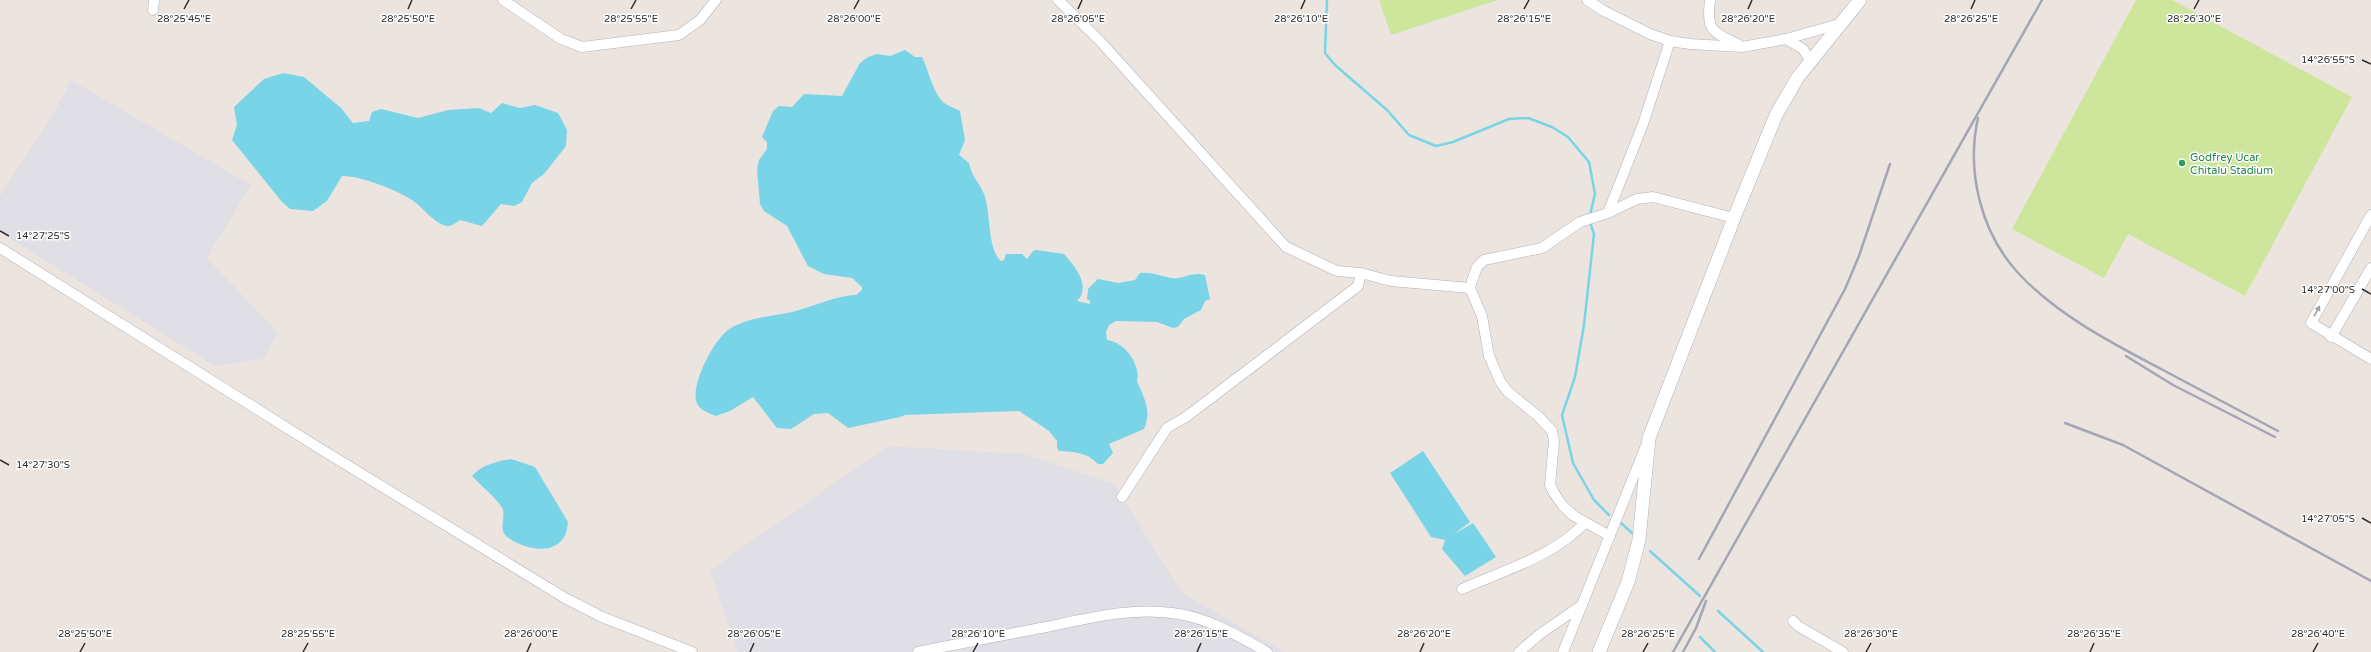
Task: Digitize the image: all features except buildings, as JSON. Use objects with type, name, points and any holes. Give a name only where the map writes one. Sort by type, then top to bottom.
[{"type":"street","points":[[502,0],[562,39],[582,47],[679,35],[700,20],[716,0]]},
{"type":"street","points":[[1058,0],[1100,41],[1286,247],[1337,271],[1361,273],[1391,281],[1470,288]]},
{"type":"street","points":[[1587,0],[1610,15],[1650,34],[1670,41],[1742,47],[1786,39],[1843,22]]},
{"type":"street","points":[[1710,0],[1708,21],[1710,28],[1742,47]]},
{"type":"street","points":[[1563,652],[1776,115],[1798,77],[1860,0]]},
{"type":"street","points":[[1786,39],[1803,49],[1811,62]]},
{"type":"street","points":[[1604,215],[1643,124],[1670,41]]},
{"type":"street","points":[[1610,536],[1586,523],[1563,506],[1550,485],[1554,441],[1552,431],[1538,416],[1513,397],[1500,381],[1490,356],[1482,316],[1470,288],[1477,267],[1484,260],[1542,248],[1580,222],[1604,215],[1637,199],[1653,197],[1734,218]]},
{"type":"street","points":[[2371,215],[2311,322],[2312,325],[2331,337],[2371,359]]},
{"type":"street","points":[[0,248],[319,448],[565,598],[602,617],[692,652]]},
{"type":"street","points":[[2331,337],[2370,271]]},
{"type":"street","points":[[1122,497],[1167,428],[1186,417],[1358,286],[1361,273]]},
{"type":"street","points":[[1599,652],[1628,582],[1639,540],[1649,438]]},
{"type":"street","points":[[1462,589],[1548,552],[1574,534],[1586,523]]},
{"type":"street","points":[[1520,652],[1540,634],[1582,605]]},
{"type":"street","points":[[918,652],[950,649],[1109,614],[1143,612],[1179,614],[1203,621],[1235,634],[1267,652]]},
{"type":"street","points":[[1793,621],[1798,626],[1843,652]]},
{"type":"shaded area","points":[[71,80],[251,185],[207,258],[278,333],[263,359],[215,366],[0,232],[0,196],[58,105]]},
{"type":"shaded area","points":[[888,446],[1024,454],[1114,484],[1182,593],[1285,652],[737,652],[710,570]]},
{"type":"green space","points":[[1379,0],[1498,0],[1391,35]]},
{"type":"green space","name":"Godfrey Ucar Chitalu Stadium","points":[[2136,0],[2172,0],[2352,97],[2245,296],[2128,234],[2104,278],[2012,229]]},
{"type":"water","points":[[905,50],[915,57],[922,57],[935,90],[941,100],[947,105],[960,111],[965,140],[959,155],[969,163],[972,173],[984,194],[993,248],[1001,261],[1004,260],[1006,254],[1022,254],[1027,259],[1033,251],[1036,250],[1064,254],[1080,276],[1082,282],[1083,289],[1077,301],[1090,304],[1090,301],[1087,299],[1088,289],[1098,279],[1118,283],[1135,280],[1140,273],[1171,278],[1179,278],[1195,274],[1205,275],[1210,299],[1205,301],[1201,310],[1184,319],[1178,327],[1173,328],[1157,322],[1116,321],[1109,325],[1106,332],[1107,340],[1120,345],[1130,355],[1137,368],[1137,381],[1146,405],[1147,417],[1144,429],[1109,444],[1113,453],[1103,464],[1098,464],[1094,460],[1080,453],[1059,451],[1057,448],[1057,441],[1049,431],[1019,411],[905,415],[848,428],[828,413],[814,414],[791,429],[777,428],[753,397],[730,411],[716,416],[698,406],[696,400],[697,383],[705,362],[722,335],[728,330],[743,322],[792,312],[833,299],[856,295],[862,290],[862,287],[852,278],[824,274],[808,266],[787,226],[764,211],[760,204],[757,170],[759,160],[767,149],[767,142],[762,137],[773,111],[779,106],[792,107],[804,94],[842,96],[860,63],[868,57],[877,54],[890,56]]},
{"type":"water","points":[[283,73],[304,77],[341,108],[353,123],[369,121],[372,112],[381,109],[418,118],[448,110],[479,108],[491,113],[502,103],[520,108],[535,105],[558,113],[567,130],[566,146],[544,174],[532,183],[522,202],[514,206],[501,204],[482,226],[460,220],[452,225],[446,226],[436,221],[416,203],[405,196],[378,184],[349,176],[342,176],[327,201],[313,211],[290,209],[282,202],[232,140],[237,125],[234,107],[264,79]]},
{"type":"water","points":[[1423,451],[1470,522],[1453,535],[1473,523],[1496,557],[1465,576],[1442,549],[1445,540],[1431,537],[1390,473]]},
{"type":"water","points":[[511,459],[535,467],[568,522],[564,537],[559,543],[552,547],[544,549],[528,547],[506,536],[503,530],[503,510],[501,506],[472,476],[480,469],[490,464]]},
{"type":"waterway","points":[[1327,0],[1325,53],[1335,65],[1387,110],[1409,135],[1436,146],[1453,142],[1509,119],[1528,118],[1552,127],[1568,137],[1589,162],[1595,194],[1590,215]]},
{"type":"waterway","points":[[1590,222],[1594,234],[1584,325],[1575,377],[1562,415],[1573,463],[1594,500],[1609,515]]},
{"type":"waterway","points":[[1621,523],[1632,533]]},
{"type":"waterway","points":[[1650,551],[1700,596]]},
{"type":"waterway","points":[[1718,611],[1763,652]]},
{"type":"waterway","points":[[1700,637],[1715,652]]},
{"type":"railway","points":[[1673,652],[2042,0]]},
{"type":"railway","points":[[1978,118],[1974,160],[1980,201],[1986,222],[1995,241],[2020,275],[2035,290],[2069,316],[2105,339],[2278,431]]},
{"type":"railway","points":[[1699,559],[1845,289],[1859,256],[1890,164]]},
{"type":"railway","points":[[2126,356],[2173,385],[2275,437]]},
{"type":"railway","points":[[2065,423],[2123,445],[2371,581]]},
{"type":"railway","points":[[1683,652],[1696,628],[1706,601]]},
{"type":"place","name":"Godfrey Ucar Chitalu Stadium","points":[[2182,163]]}]
